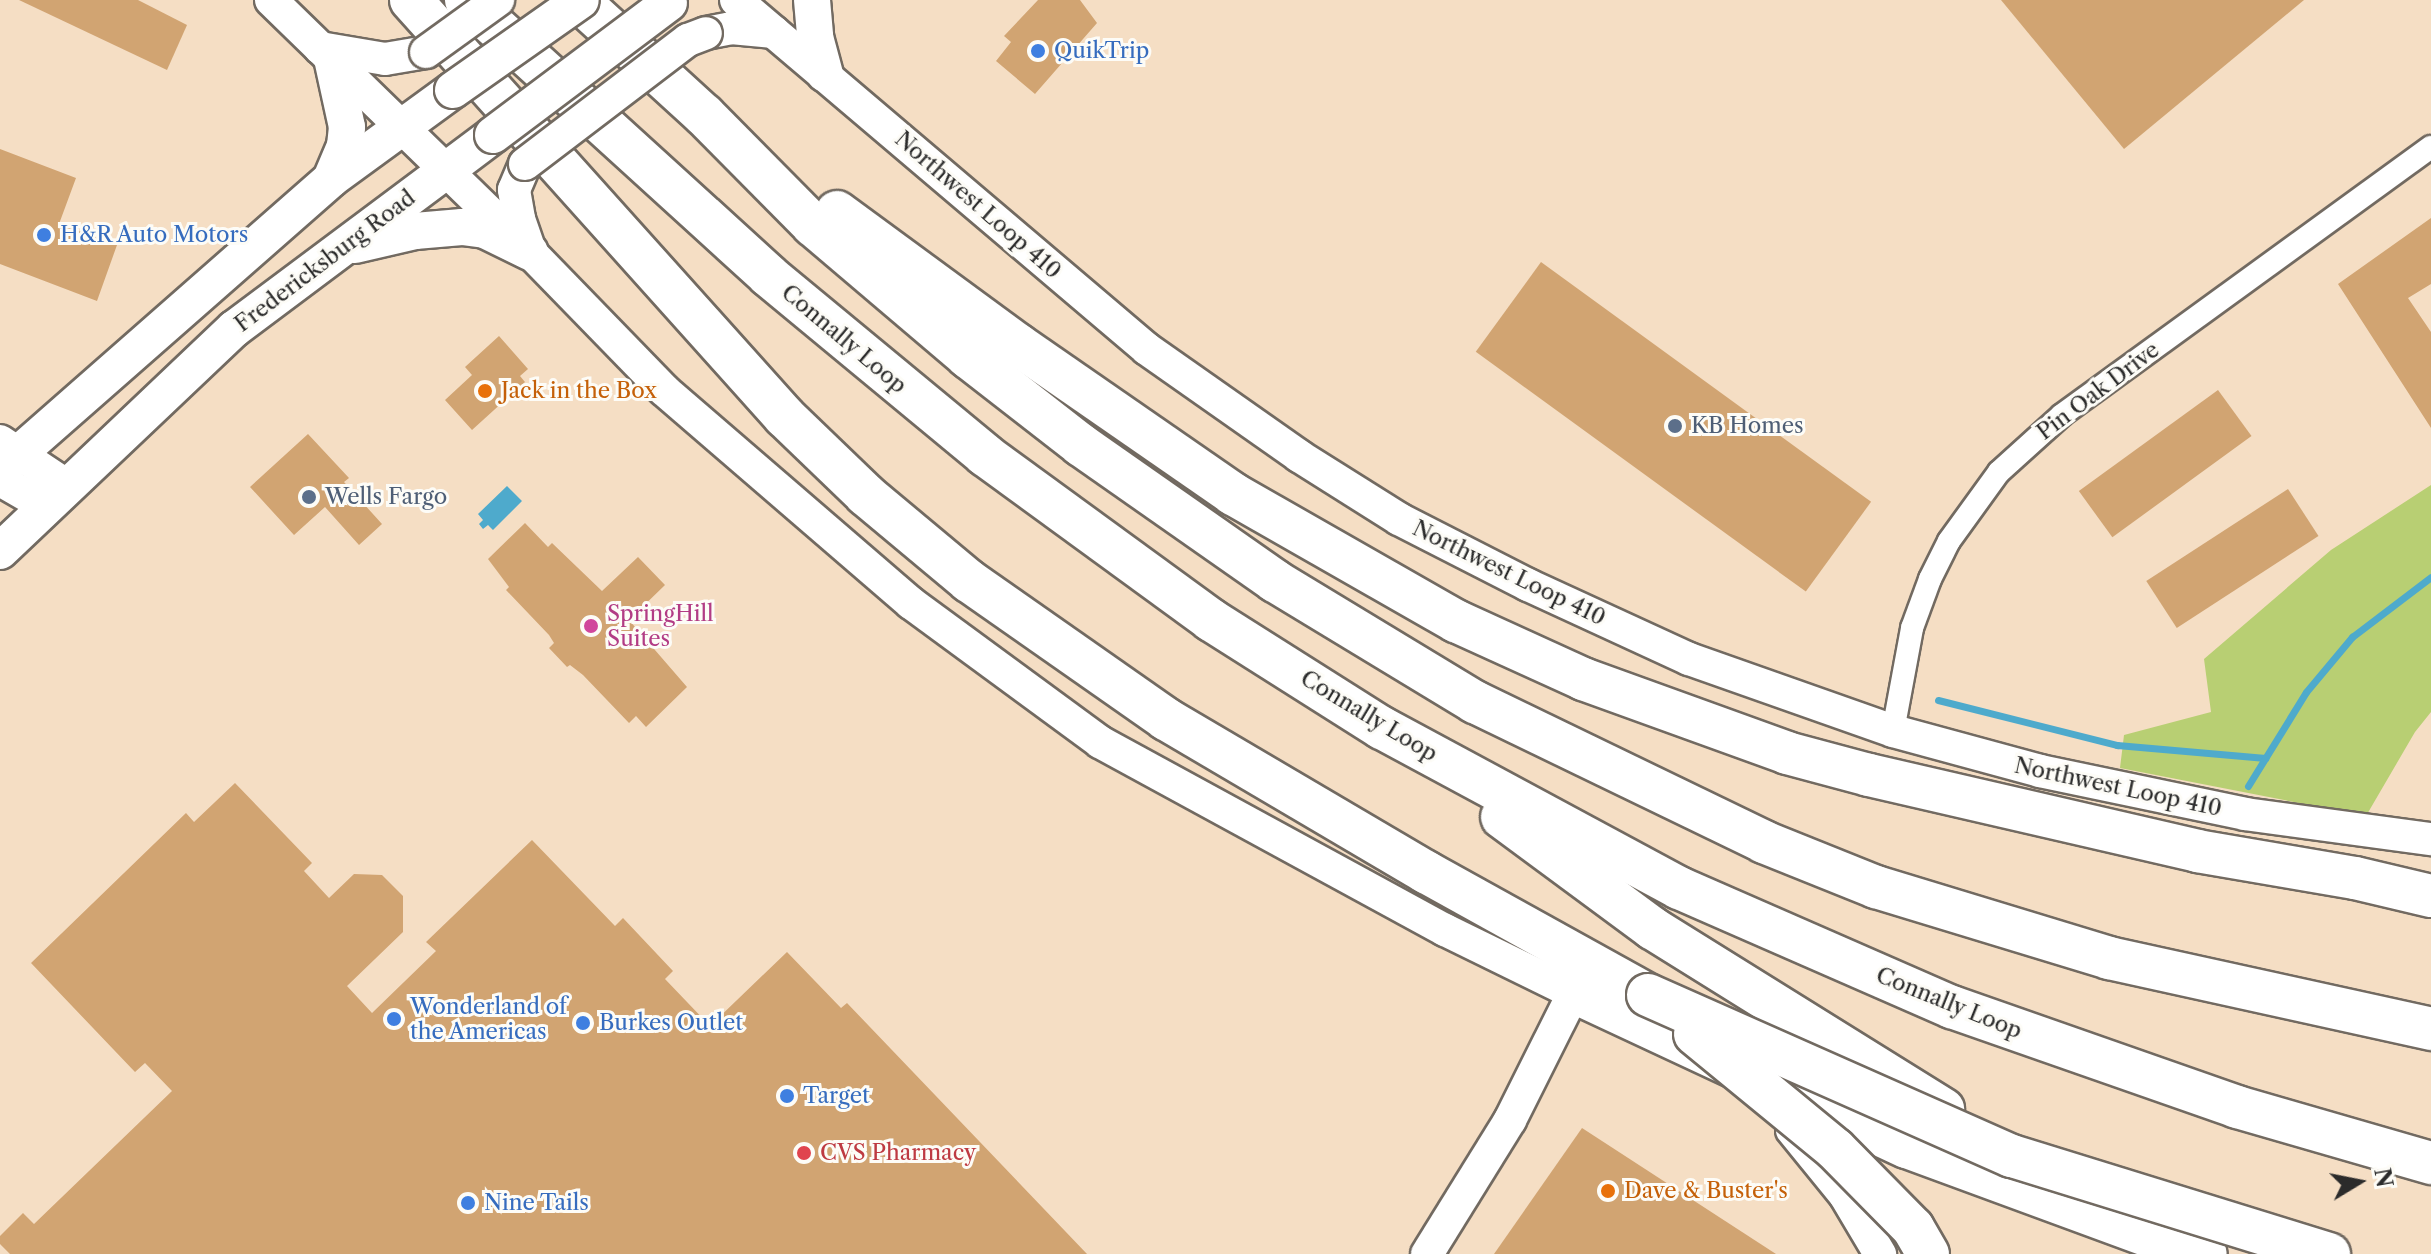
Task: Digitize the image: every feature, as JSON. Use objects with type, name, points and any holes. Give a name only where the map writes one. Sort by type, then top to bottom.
[{"type":"highway","points":[[411,0],[785,417],[866,495],[969,581],[1166,719],[1426,872],[1648,995],[2012,1156],[2329,1254]]},
{"type":"highway","name":"Connally Loop","points":[[466,0],[769,276],[985,455],[1211,620],[1382,728],[1679,888],[1952,1007],[2237,1107],[2431,1163]]},
{"type":"highway","points":[[579,0],[704,115],[813,225],[968,357],[1081,445],[1303,600],[1475,702],[1750,835],[1876,887],[2109,958],[2431,1029]]},
{"type":"highway","points":[[704,115],[1018,345],[1233,494],[1456,621],[1583,679],[1787,753],[1869,775],[2197,851],[2355,878],[2431,896]]},
{"type":"highway","points":[[1382,728],[1652,928],[1896,1082],[2002,1143],[2137,1204],[2272,1254]]},
{"type":"highway","points":[[2197,851],[2431,922]]},
{"type":"highway","points":[[1574,992],[1907,1147],[2154,1238],[2206,1254]]},
{"type":"highway","points":[[1648,995],[1835,1149],[1913,1228],[1928,1254]]},
{"type":"main road","points":[[271,0],[530,252],[664,390],[911,603],[1100,742],[1445,930],[1574,992],[1721,1073],[1793,1131],[1845,1195],[1880,1254]]},
{"type":"main road","points":[[326,53],[385,59],[426,52],[498,0]]},
{"type":"main road","points":[[56,496],[5,461],[331,179],[579,0]]},
{"type":"main road","name":"Northwest Loop 410","points":[[736,0],[1147,349],[1299,456],[1399,519],[1528,585],[1689,659],[1893,731],[2040,771],[2245,814],[2431,839]]},
{"type":"main road","points":[[812,0],[815,37],[825,74]]},
{"type":"main road","name":"Fredericksburg Road","points":[[0,551],[234,329],[671,2]]},
{"type":"main road","points":[[530,252],[519,219],[514,190],[525,164],[688,40],[731,28],[774,32]]},
{"type":"main road","points":[[326,53],[347,127],[345,146],[331,179]]},
{"type":"main road","points":[[342,249],[388,236],[462,227],[485,230],[530,252]]},
{"type":"main road","points":[[1427,1254],[1510,1120],[1574,992]]},
{"type":"street","name":"Pin Oak Drive","points":[[1893,731],[1909,642],[1930,579],[1949,541],[1999,472],[2062,415],[2431,147]]},
{"type":"green space","points":[[2431,485],[2431,712],[2415,732],[2366,816],[2120,768],[2124,735],[2211,712],[2204,659],[2331,550]]},
{"type":"water","points":[[507,486],[522,501],[493,530],[488,525],[483,529],[479,524],[483,520],[478,514]]},
{"type":"building","points":[[19,0],[138,0],[187,25],[167,70]]},
{"type":"building","name":"QuikTrip","points":[[1038,0],[1080,0],[1097,23],[1035,94],[996,61],[1011,42],[1004,36]]},
{"type":"building","points":[[2001,0],[2304,0],[2124,149]]},
{"type":"building","name":"H&R Auto Motors","points":[[0,149],[76,178],[59,224],[117,245],[97,301],[0,264]]},
{"type":"building","points":[[2431,218],[2431,284],[2408,298],[2431,332],[2431,428],[2338,284]]},
{"type":"building","name":"KB Homes","points":[[1541,262],[1871,502],[1806,592],[1476,352]]},
{"type":"building","name":"Jack in the Box","points":[[499,336],[528,369],[520,376],[525,382],[472,430],[445,400],[472,375],[465,367]]},
{"type":"building","points":[[2218,390],[2252,436],[2112,537],[2079,491]]},
{"type":"building","name":"Wells Fargo","points":[[308,434],[349,478],[344,482],[382,524],[359,545],[325,507],[294,535],[250,487]]},
{"type":"building","points":[[2288,489],[2318,536],[2177,628],[2146,581]]},
{"type":"building","name":"SpringHill Suites","points":[[525,523],[548,547],[552,543],[602,591],[638,557],[665,585],[629,620],[687,687],[646,727],[636,716],[629,723],[583,675],[570,665],[567,667],[549,648],[554,643],[549,635],[506,590],[509,587],[488,559]]},
{"type":"building","name":"Wonderland of the Americas","points":[[235,783],[312,863],[304,871],[329,898],[354,874],[382,875],[403,896],[403,932],[347,986],[372,1013],[436,951],[426,942],[532,840],[615,926],[623,918],[673,971],[665,979],[710,1026],[787,952],[841,1008],[847,1003],[1087,1254],[10,1254],[0,1244],[0,1236],[23,1213],[34,1224],[172,1091],[145,1063],[135,1072],[31,963],[186,813],[194,822]]},
{"type":"building","name":"Dave & Buster's","points":[[1582,1128],[1776,1254],[1494,1254]]},
{"type":"waterway","points":[[2248,786],[2306,692],[2352,637],[2431,577]]},
{"type":"waterway","points":[[1938,700],[2117,745],[2265,758]]},
{"type":"place","name":"QuikTrip","points":[[1038,51]]},
{"type":"place","name":"H&R Auto Motors","points":[[44,235]]},
{"type":"place","name":"Jack in the Box","points":[[485,391]]},
{"type":"place","name":"KB Homes","points":[[1675,426]]},
{"type":"place","name":"Wells Fargo","points":[[309,497]]},
{"type":"place","name":"SpringHill Suites","points":[[591,626]]},
{"type":"place","name":"Wonderland of the Americas","points":[[394,1019]]},
{"type":"place","name":"Burkes Outlet","points":[[583,1023]]},
{"type":"place","name":"Target","points":[[787,1096]]},
{"type":"place","name":"CVS Pharmacy","points":[[804,1153]]},
{"type":"place","name":"Dave & Buster's","points":[[1608,1191]]},
{"type":"place","name":"Nine Tails","points":[[468,1203]]}]
